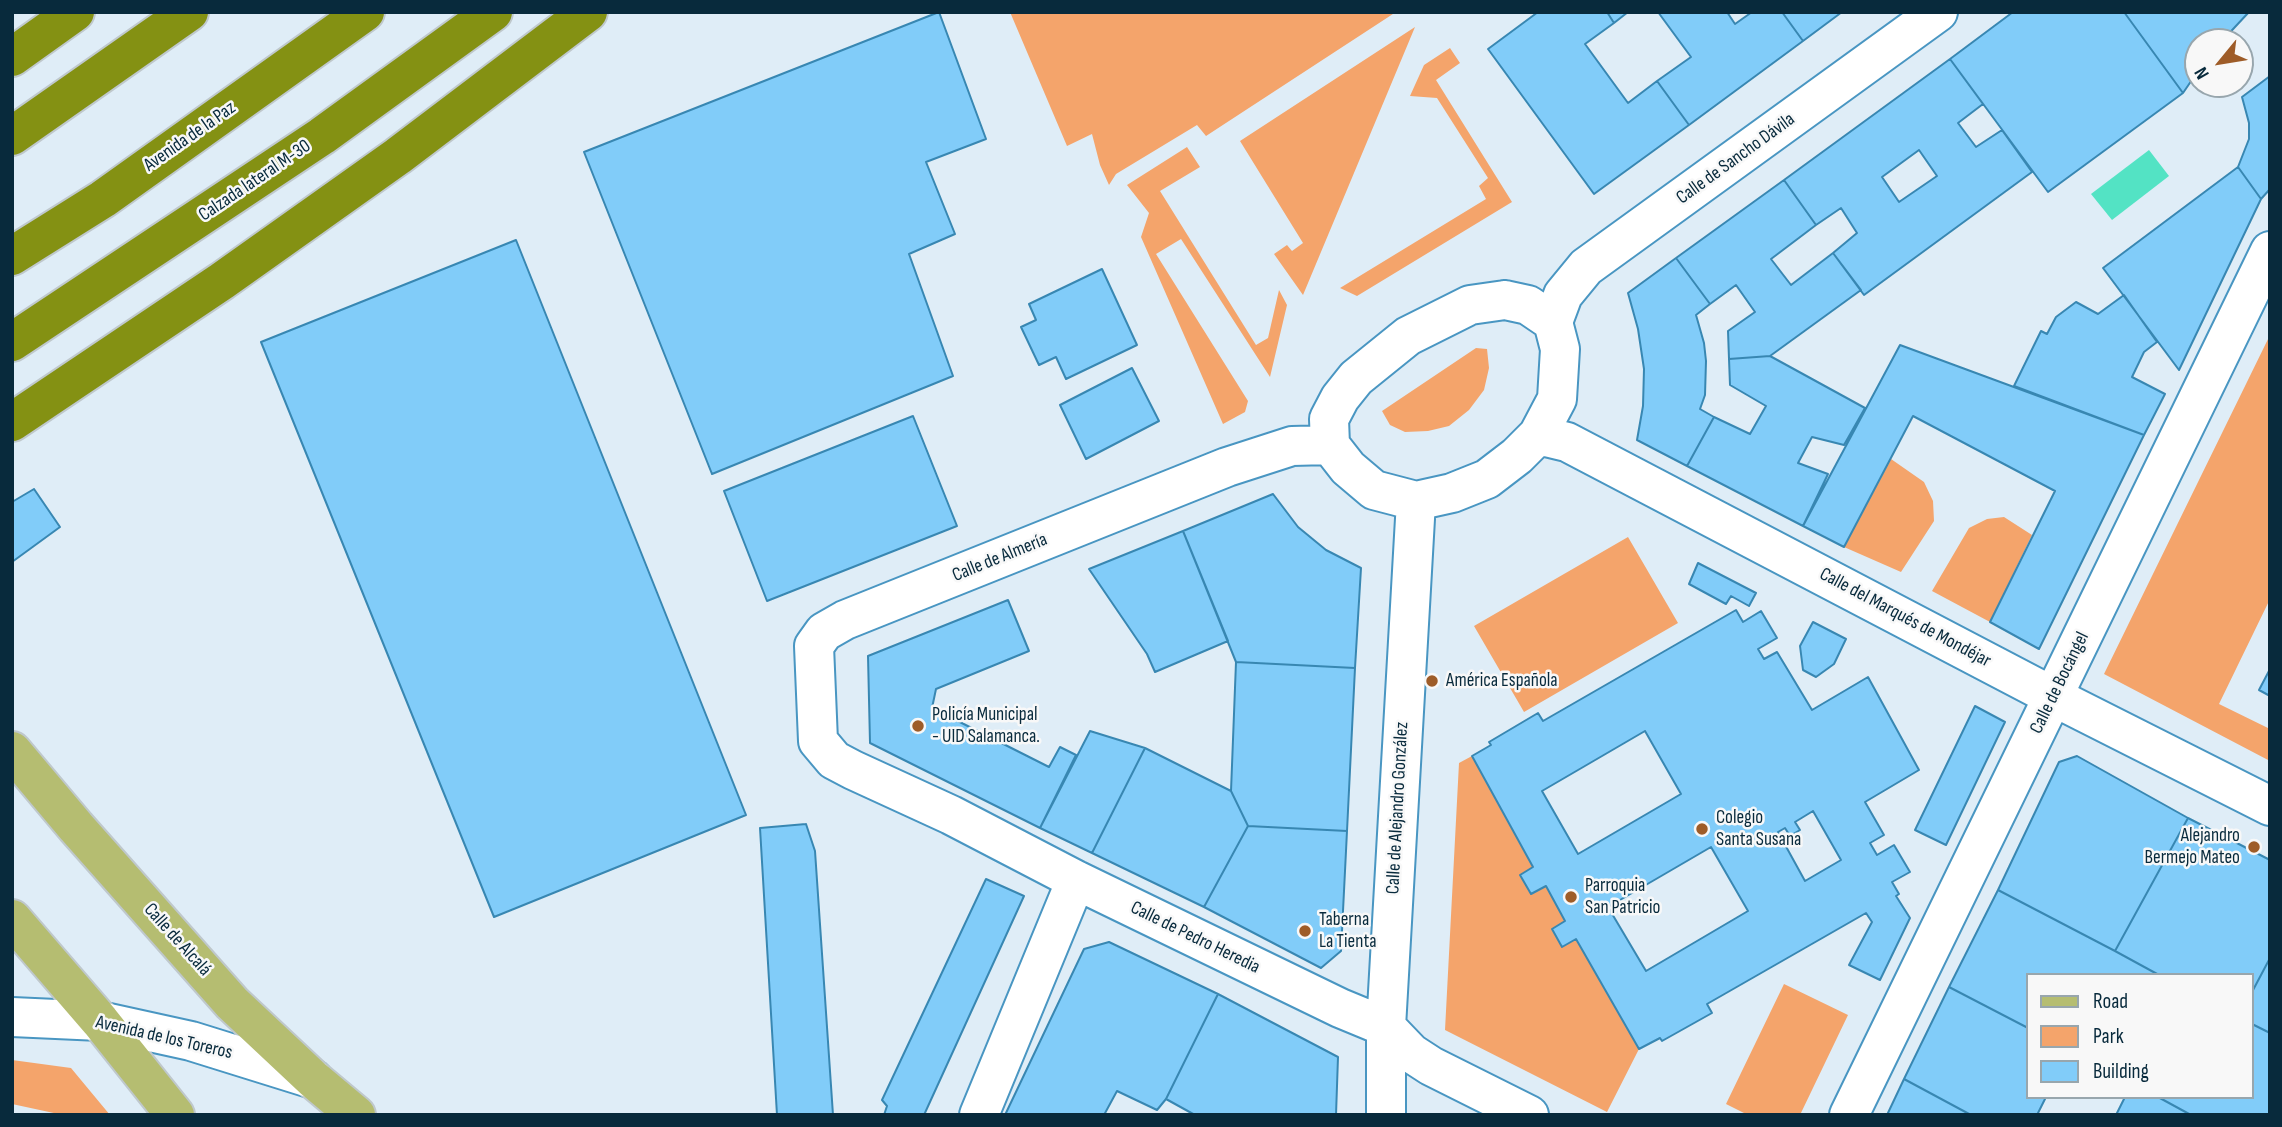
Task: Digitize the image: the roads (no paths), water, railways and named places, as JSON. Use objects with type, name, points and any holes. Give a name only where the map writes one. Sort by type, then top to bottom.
[{"type":"highway","points":[[12,57],[75,12]]},
{"type":"highway","points":[[12,136],[189,12]]},
{"type":"highway","name":"Avenida de la Paz","points":[[12,256],[103,199],[365,12]]},
{"type":"highway","name":"Calzada lateral M-30","points":[[12,342],[322,136],[493,12]]},
{"type":"highway","points":[[12,422],[255,258],[398,156],[588,12]]},
{"type":"main road","name":"Calle de Alcalá","points":[[12,751],[232,1003],[313,1079],[356,1115]]},
{"type":"main road","points":[[12,919],[100,1021],[175,1115]]},
{"type":"street","name":"Calle de Sancho Dávila","points":[[1553,322],[1563,295],[1586,267],[1938,12]]},
{"type":"street","name":"Calle de Bocángel","points":[[1849,1115],[2270,251]]},
{"type":"street","points":[[1505,300],[1528,305],[1553,322],[1560,349],[1558,399],[1538,435],[1517,456],[1487,479],[1452,493],[1416,501],[1374,489],[1348,468],[1330,445],[1329,419],[1340,398],[1356,377],[1408,336],[1470,305],[1505,300]]},
{"type":"street","name":"Calle del Marqués de Mondéjar","points":[[1538,435],[1567,442],[2270,806]]},
{"type":"street","name":"Calle de Almería","points":[[853,770],[834,760],[818,741],[814,646],[824,632],[845,620],[1227,467],[1292,446],[1330,445]]},
{"type":"street","name":"Calle de Alejandro González","points":[[1386,1115],[1386,1027],[1416,501]]},
{"type":"street","name":"Calle de Pedro Heredia","points":[[853,770],[1340,1008],[1386,1027],[1410,1053],[1431,1066],[1529,1115]]},
{"type":"street","points":[[979,1115],[1076,880]]},
{"type":"street","name":"Avenida de los Toreros","points":[[12,1017],[100,1021],[191,1041],[313,1079]]},
{"type":"place","name":"América Española","points":[[1432,681]]},
{"type":"place","name":"Policía Municipal - UID Salamanca.","points":[[918,726]]},
{"type":"place","name":"Colegio Santa Susana","points":[[1702,829]]},
{"type":"place","name":"Alejandro Bermejo Mateo","points":[[2254,847]]},
{"type":"place","name":"Parroquia San Patricio","points":[[1571,897]]},
{"type":"place","name":"Taberna La Tienta","points":[[1305,931]]}]
